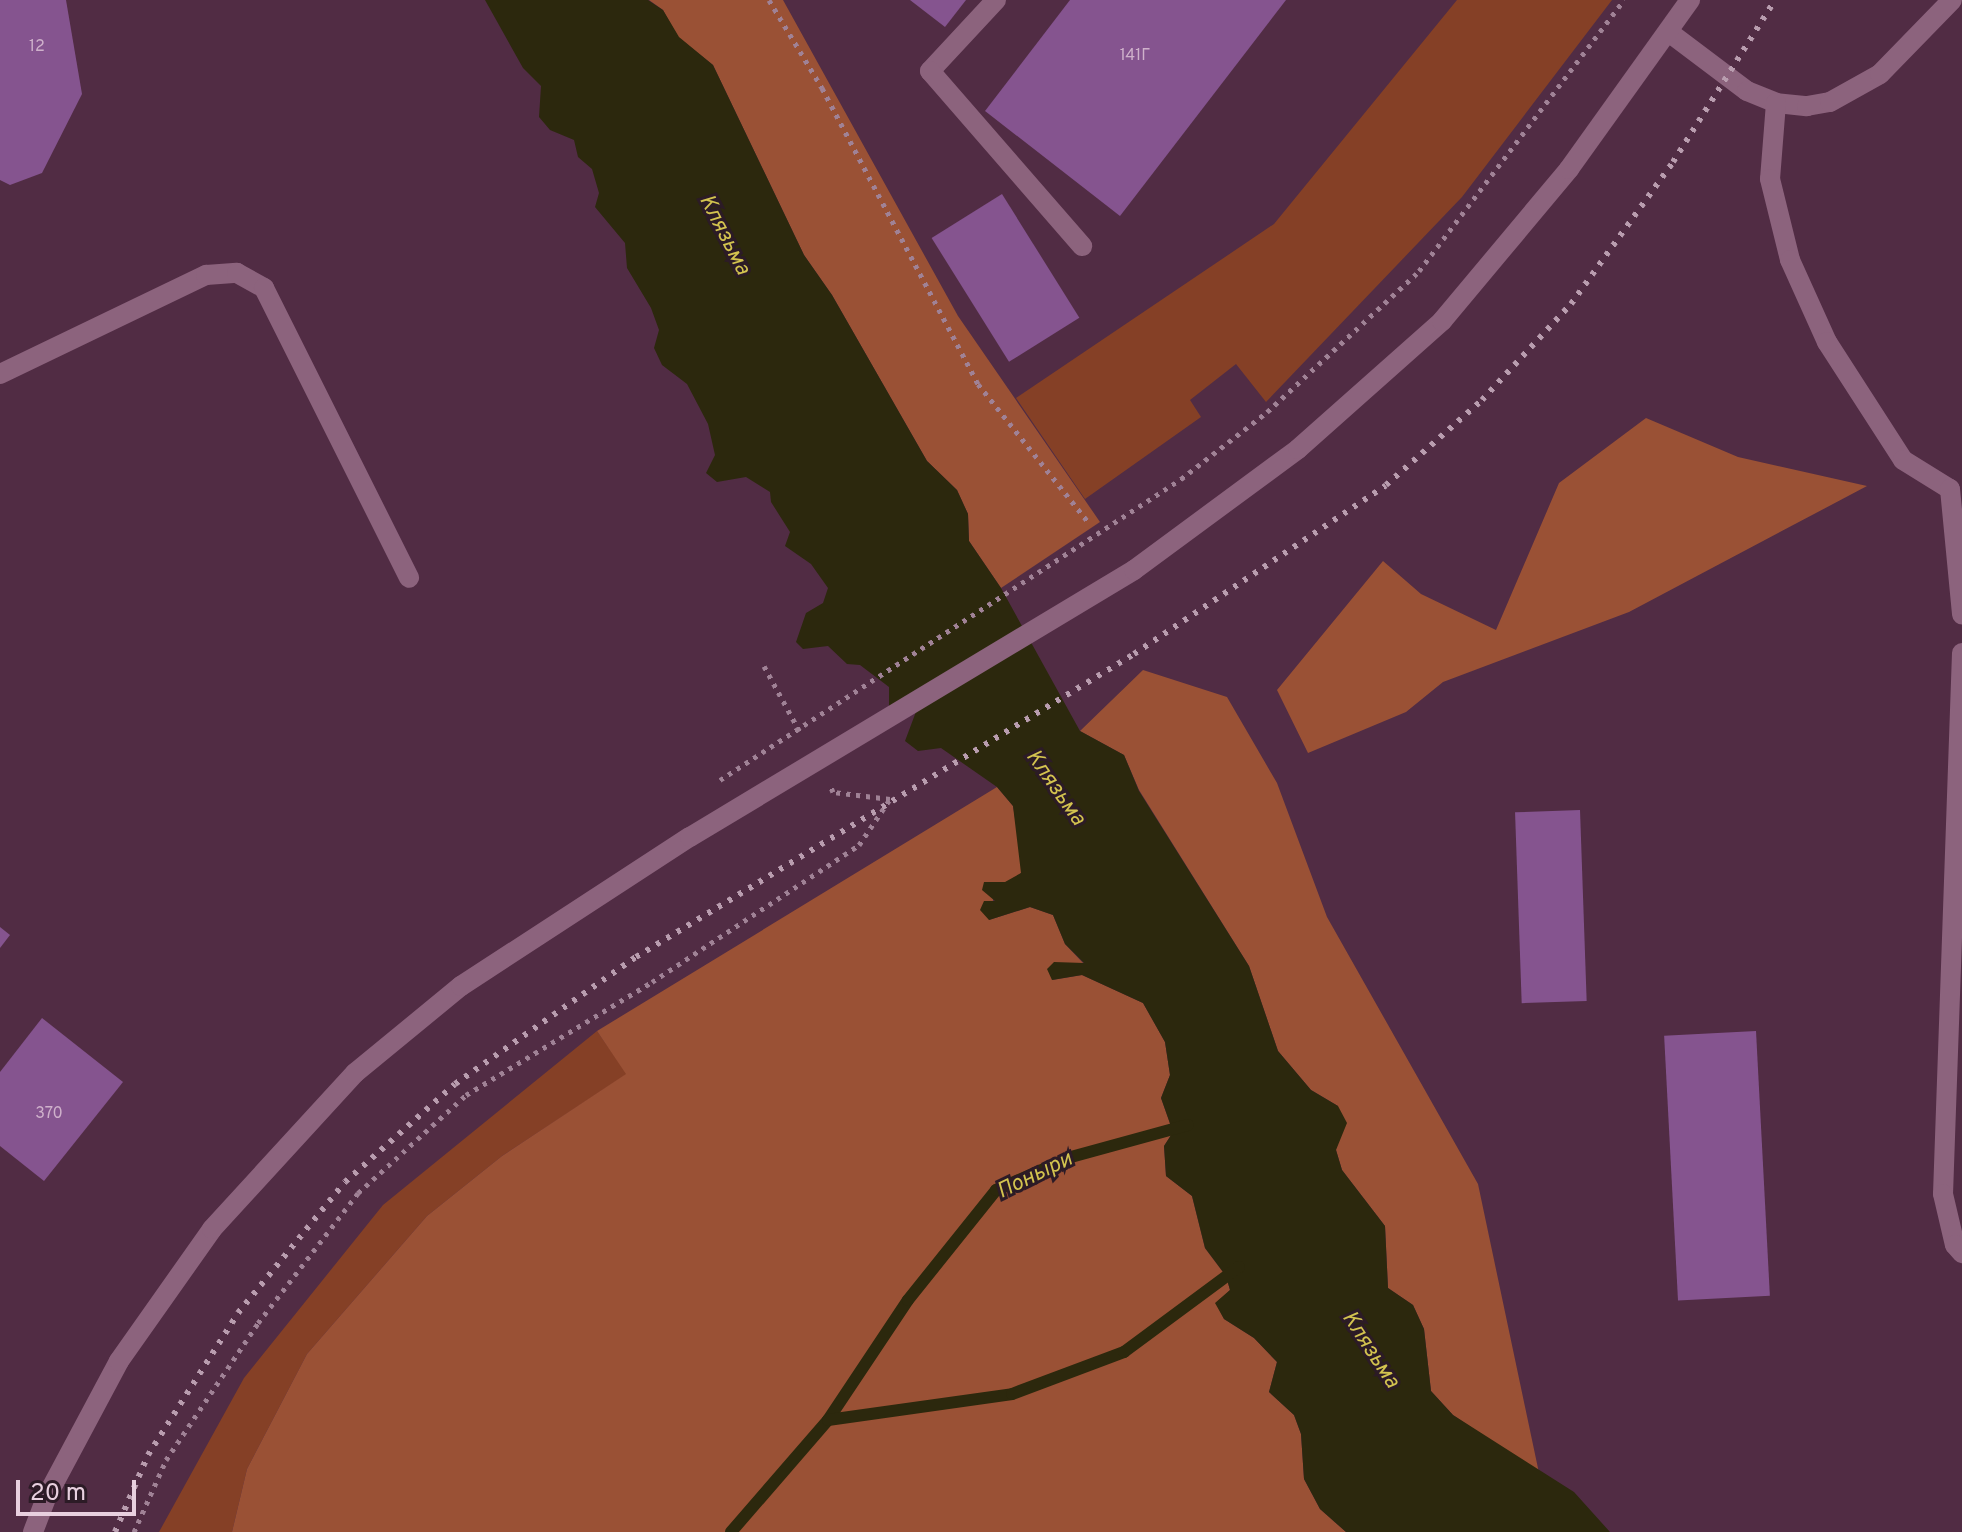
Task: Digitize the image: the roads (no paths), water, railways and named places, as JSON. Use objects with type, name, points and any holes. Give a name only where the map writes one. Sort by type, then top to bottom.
[{"type":"street","points":[[996,0],[930,71],[1082,246]]},
{"type":"street","points":[[33,1532],[47,1496],[119,1361],[212,1229],[355,1073],[461,986],[690,837],[1134,570],[1298,449],[1442,321],[1569,169],[1670,33],[1690,0]]},
{"type":"street","points":[[1670,33],[1747,91],[1776,103],[1830,102],[1880,74],[1952,0]]},
{"type":"street","points":[[1776,103],[1770,179],[1790,260],[1821,328],[1903,460],[1956,485],[1962,614]]},
{"type":"street","points":[[0,374],[206,275],[237,273],[264,288],[409,578]]},
{"type":"street","points":[[1962,653],[1943,1194],[1955,1245],[1962,1253]]},
{"type":"water","name":"Клязьма","points":[[485,0],[648,0],[663,10],[679,37],[713,65],[804,255],[832,295],[927,461],[957,490],[968,514],[969,541],[1001,588],[1080,731],[1124,755],[1139,791],[1249,966],[1278,1051],[1311,1090],[1338,1106],[1347,1123],[1336,1150],[1342,1170],[1385,1226],[1388,1288],[1413,1305],[1424,1329],[1431,1391],[1453,1415],[1574,1492],[1610,1532],[1346,1532],[1320,1509],[1304,1479],[1301,1434],[1294,1415],[1269,1392],[1277,1362],[1254,1338],[1224,1319],[1215,1303],[1230,1290],[1226,1276],[1205,1248],[1192,1196],[1166,1176],[1164,1146],[1173,1132],[1161,1098],[1170,1075],[1165,1042],[1143,1003],[1082,975],[1052,980],[1047,969],[1054,962],[1084,963],[1065,944],[1053,915],[1030,907],[989,920],[980,910],[984,901],[995,901],[982,890],[984,882],[1005,882],[1021,873],[1013,806],[997,787],[941,748],[918,751],[905,741],[917,709],[889,708],[889,687],[860,665],[847,664],[828,646],[803,649],[796,642],[806,613],[823,603],[828,588],[811,564],[785,546],[790,532],[771,502],[770,492],[746,477],[717,482],[706,473],[715,455],[708,424],[687,384],[662,365],[654,348],[659,330],[651,308],[627,268],[625,243],[595,207],[599,193],[592,169],[578,157],[574,140],[550,130],[539,117],[541,86],[523,68]]},
{"type":"waterway","name":"Поныри","points":[[828,1420],[908,1300],[996,1190],[1071,1157],[1188,1125]]},
{"type":"waterway","name":"Поныри","points":[[731,1532],[828,1420],[1012,1394],[1124,1352],[1239,1267]]},
{"type":"railway","points":[[115,1532],[148,1455],[238,1313],[345,1182],[455,1084],[636,957],[1134,654],[1386,485],[1482,400],[1571,304],[1673,162],[1775,0]]}]
